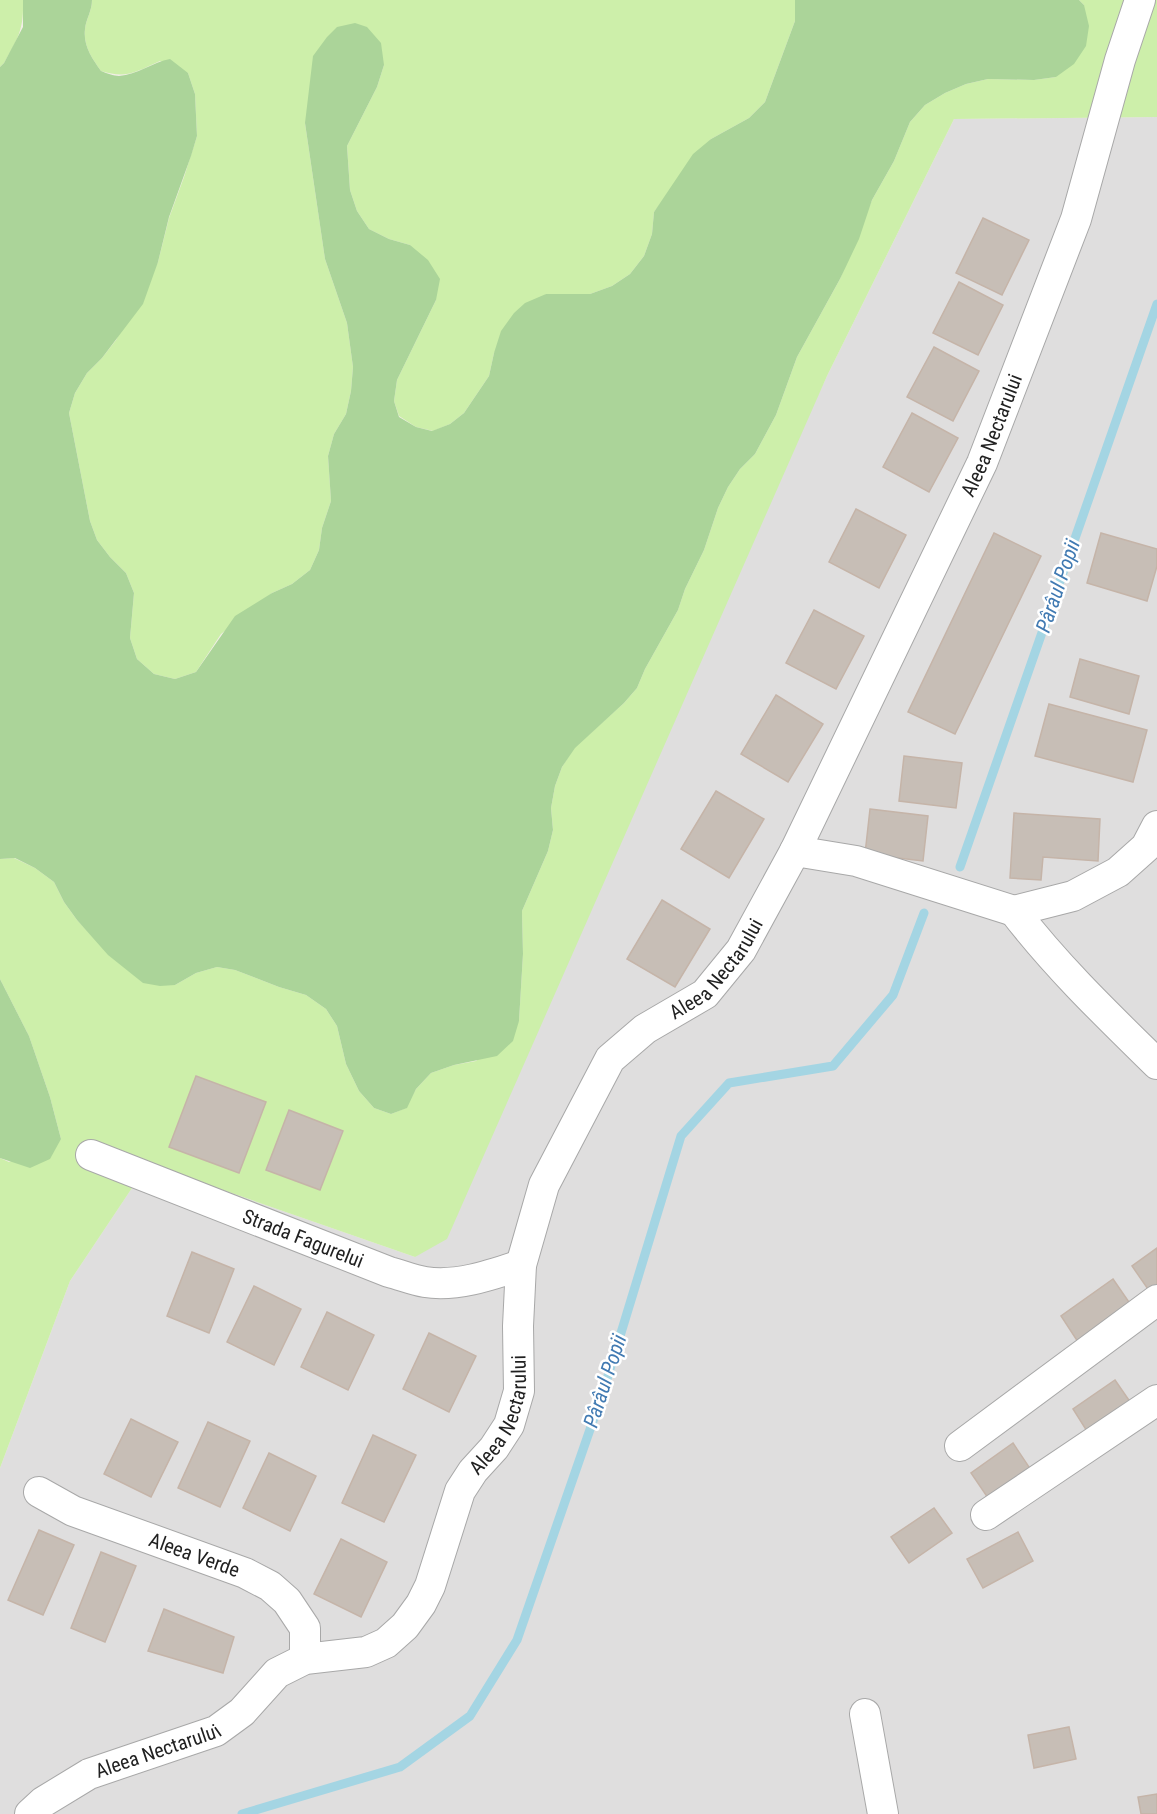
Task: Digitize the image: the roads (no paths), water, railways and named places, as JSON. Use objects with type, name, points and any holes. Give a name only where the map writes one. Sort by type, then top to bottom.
[{"type":"street","name":"Aleea Nectarului","points":[[30,1814],[43,1802],[89,1774],[216,1731],[242,1712],[277,1673],[305,1659],[366,1652],[386,1643],[405,1626],[421,1604],[430,1586],[460,1491],[509,1425],[519,1391],[518,1326],[521,1265],[544,1185],[610,1059],[645,1029],[705,994],[741,950],[795,851],[982,463],[1076,219],[1117,72],[1140,0]]},
{"type":"street","points":[[795,851],[856,861],[1014,911],[1073,896],[1118,872],[1146,847],[1157,826]]},
{"type":"street","points":[[1014,911],[1055,962],[1157,1064]]},
{"type":"street","name":"Strada Fagurelui","points":[[91,1155],[389,1272],[426,1282],[458,1281],[488,1276],[521,1265]]},
{"type":"street","points":[[960,1446],[1157,1300]]},
{"type":"street","points":[[986,1515],[1157,1400]]},
{"type":"street","name":"Aleea Verde","points":[[39,1492],[73,1511],[245,1573],[270,1586],[286,1601],[305,1628],[305,1659]]},
{"type":"street","points":[[865,1714],[883,1814]]},
{"type":"waterway","name":"Pârâul Popii","points":[[960,867],[1157,304]]},
{"type":"waterway","name":"Pârâul Popii","points":[[242,1814],[400,1767],[470,1716],[517,1640],[603,1392],[681,1136],[729,1083],[833,1066],[893,995],[924,913]]}]
